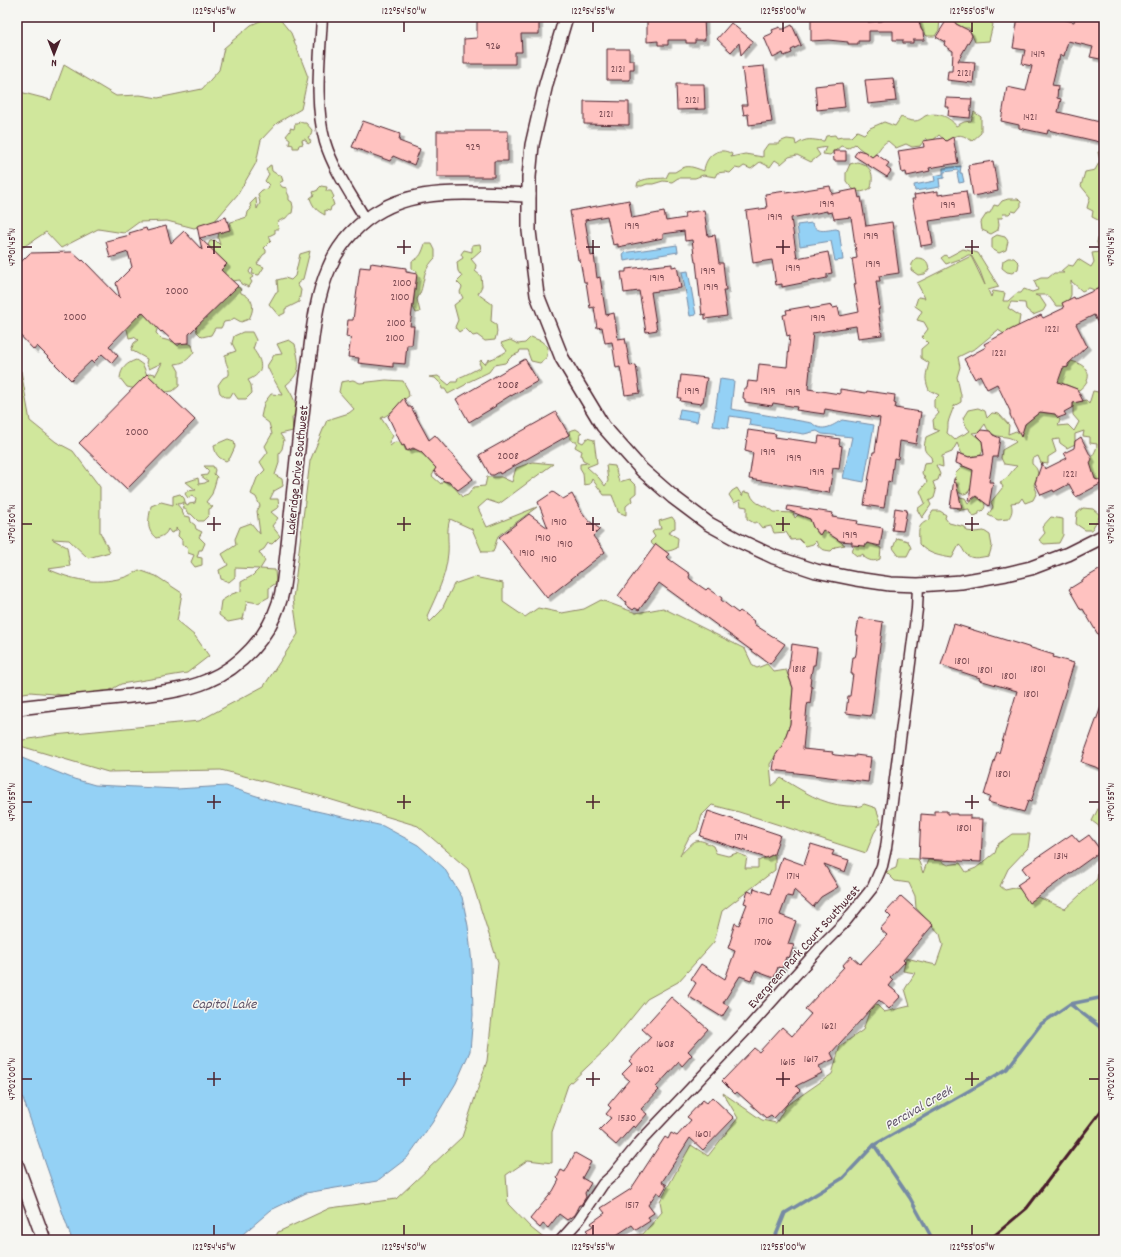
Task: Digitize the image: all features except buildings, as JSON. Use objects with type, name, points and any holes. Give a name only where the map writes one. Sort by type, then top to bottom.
[{"type":"street","points":[[322,17],[319,72],[321,123],[326,143],[345,186],[366,220]]},
{"type":"street","points":[[566,17],[546,84],[532,145],[529,195],[529,231],[537,295],[562,358],[603,426],[642,470],[673,497],[709,524],[774,557],[816,570],[856,579],[890,584],[918,585],[961,582],[1006,574],[1031,568],[1068,554],[1104,536]]},
{"type":"street","name":"Lakeridge Drive Southwest","points":[[17,708],[151,693],[188,687],[207,682],[243,658],[257,643],[270,625],[280,602],[284,579],[306,382],[320,293],[329,268],[337,252],[348,237],[366,220],[384,208],[420,196],[438,194],[529,195]]},
{"type":"street","name":"Evergreen Park Court Southwest","points":[[561,1240],[579,1220],[603,1184],[845,922],[873,887],[882,866],[886,848],[917,609],[918,585]]},
{"type":"street","points":[[17,1166],[44,1240]]},
{"type":"green space","points":[[269,17],[278,17],[291,33],[308,77],[301,109],[277,123],[261,140],[256,163],[238,194],[213,223],[194,228],[167,221],[139,222],[124,233],[98,229],[61,248],[46,232],[17,251],[17,82],[20,92],[51,100],[64,65],[116,96],[140,95],[158,98],[202,89],[219,70],[224,48],[251,25]]},
{"type":"green space","points":[[921,17],[945,17],[942,22],[940,19],[939,30],[935,36],[927,36],[921,27]]},
{"type":"green space","points":[[953,17],[987,17],[986,19],[993,24],[989,41],[975,42],[969,28],[964,28],[956,24]]},
{"type":"green space","points":[[974,112],[981,117],[981,133],[972,141],[959,135],[946,141],[939,135],[930,143],[926,138],[920,146],[912,147],[906,144],[896,148],[888,141],[883,144],[877,153],[872,157],[855,144],[849,148],[841,146],[830,155],[823,154],[826,147],[816,149],[820,155],[811,162],[797,155],[789,157],[781,164],[775,160],[770,167],[760,162],[751,169],[744,166],[740,169],[735,168],[730,173],[717,173],[715,177],[703,175],[695,178],[678,178],[672,182],[663,181],[637,186],[638,182],[642,180],[666,178],[669,172],[675,172],[686,167],[692,167],[704,171],[707,161],[717,152],[727,152],[732,154],[731,157],[745,154],[763,157],[763,151],[768,144],[779,144],[779,142],[787,139],[795,140],[796,145],[806,140],[824,141],[826,136],[835,135],[837,138],[851,137],[857,131],[864,134],[870,128],[884,122],[895,126],[901,117],[916,121],[925,116],[934,114],[947,118],[956,126],[964,122],[971,121]]},
{"type":"green space","points":[[299,121],[306,123],[312,130],[311,135],[308,137],[311,142],[308,144],[305,139],[302,140],[303,144],[299,145],[298,148],[293,148],[293,145],[289,144],[290,139],[286,136],[290,131],[290,128],[294,129],[295,124],[298,124]]},
{"type":"green space","points":[[1104,151],[1104,290],[1100,292],[1089,288],[1082,291],[1071,281],[1071,295],[1066,306],[1056,306],[1048,295],[1035,295],[1040,297],[1046,306],[1043,311],[1033,315],[1026,309],[1025,303],[1011,302],[1008,308],[1020,316],[1018,328],[1006,335],[998,330],[976,348],[958,357],[960,367],[957,377],[961,402],[954,406],[948,421],[947,433],[955,440],[970,431],[963,418],[968,410],[978,408],[985,411],[987,418],[992,413],[999,414],[1009,425],[1008,434],[1016,431],[1021,435],[1025,424],[1040,412],[1055,414],[1060,420],[1058,426],[1068,425],[1074,431],[1079,422],[1073,415],[1073,403],[1086,400],[1089,404],[1093,391],[1103,393],[1104,479],[1101,481],[1095,479],[1090,463],[1097,444],[1090,443],[1090,437],[1083,436],[1084,431],[1075,434],[1075,444],[1067,448],[1060,443],[1059,439],[1052,440],[1056,452],[1048,457],[1048,464],[1041,463],[1038,456],[1032,459],[1032,464],[1037,469],[1038,473],[1034,485],[1037,492],[1033,500],[1025,503],[1022,498],[1019,502],[1011,503],[1012,512],[1008,519],[998,520],[988,515],[993,507],[991,502],[1003,487],[1000,482],[1017,466],[1004,464],[1001,458],[1002,450],[1016,442],[1008,437],[996,436],[992,434],[985,424],[979,432],[972,433],[982,441],[983,449],[981,455],[969,457],[962,454],[957,443],[952,452],[942,456],[943,467],[936,465],[940,474],[938,480],[933,482],[936,491],[934,498],[929,501],[931,505],[922,518],[917,509],[925,503],[920,491],[927,482],[922,473],[924,463],[932,462],[931,457],[924,448],[926,437],[939,431],[934,429],[933,420],[939,413],[934,407],[934,400],[939,395],[929,390],[926,382],[926,376],[929,363],[921,358],[921,349],[928,343],[922,337],[928,329],[924,322],[917,320],[922,311],[915,306],[918,297],[925,298],[917,283],[971,256],[985,285],[980,271],[971,255],[946,264],[941,258],[945,255],[948,257],[963,249],[978,253],[999,287],[988,290],[991,297],[993,291],[1005,293],[1003,301],[1008,301],[1017,293],[1021,293],[1024,289],[1032,292],[1038,290],[1034,281],[1041,278],[1048,278],[1054,273],[1064,273],[1061,271],[1068,265],[1073,266],[1078,259],[1091,267],[1094,262],[1092,253],[1099,252],[1097,242],[1100,233],[1100,221],[1092,217],[1093,211],[1087,208],[1090,197],[1081,186],[1085,172],[1095,170],[1100,161],[1098,152]]},
{"type":"green space","points":[[857,162],[869,168],[872,175],[871,188],[860,192],[854,190],[846,181],[846,173],[850,164]]},
{"type":"green space","points":[[271,165],[272,171],[278,175],[281,175],[283,181],[279,183],[282,187],[287,188],[289,200],[292,202],[293,207],[292,213],[277,223],[279,229],[275,229],[275,233],[269,236],[271,241],[264,248],[266,253],[257,264],[264,267],[259,275],[252,274],[253,270],[251,268],[249,272],[253,277],[250,279],[252,282],[249,287],[241,284],[240,280],[232,281],[222,275],[221,264],[210,252],[211,249],[208,245],[210,241],[215,240],[220,245],[218,238],[219,231],[228,228],[231,222],[247,217],[248,212],[251,209],[250,204],[256,198],[257,209],[260,203],[258,194],[262,190],[268,189],[269,185],[265,181],[269,174],[266,170]]},
{"type":"green space","points":[[321,186],[327,187],[326,191],[331,191],[334,197],[332,199],[334,205],[331,207],[330,211],[325,210],[325,215],[312,204],[310,198],[314,195],[313,192],[318,190]]},
{"type":"green space","points":[[1008,199],[1018,199],[1021,202],[1021,206],[1016,212],[1012,211],[1009,214],[1003,214],[1002,218],[998,218],[998,230],[991,234],[982,230],[981,222],[987,213],[990,213],[994,205],[998,206],[1002,201]]},
{"type":"green space","points":[[997,235],[1005,237],[1008,241],[1006,250],[999,253],[992,249],[992,238]]},
{"type":"green space","points":[[425,244],[432,244],[435,250],[435,258],[425,272],[421,291],[417,299],[420,312],[416,313],[413,307],[417,271],[412,269],[412,261],[419,256]]},
{"type":"green space","points":[[480,244],[481,250],[471,259],[476,265],[475,271],[481,276],[482,286],[478,294],[492,304],[491,321],[496,324],[497,332],[495,340],[485,341],[477,335],[473,336],[465,328],[459,332],[455,327],[458,320],[454,305],[463,298],[460,292],[462,287],[457,282],[462,277],[458,271],[457,262],[463,258],[461,254],[464,250],[472,252],[472,245]]},
{"type":"green space","points":[[310,251],[303,279],[297,284],[301,290],[299,302],[285,309],[285,313],[279,316],[269,304],[276,292],[278,292],[277,280],[285,278],[291,280],[295,276],[300,254]]},
{"type":"green space","points":[[916,258],[921,258],[928,263],[929,269],[925,274],[918,275],[911,270],[912,264]]},
{"type":"green space","points":[[1008,258],[1014,258],[1019,263],[1018,269],[1012,273],[1007,272],[1002,268],[1003,261]]},
{"type":"green space","points":[[237,287],[240,288],[241,293],[251,301],[253,307],[249,319],[241,322],[234,318],[230,321],[224,322],[221,328],[215,328],[211,335],[202,337],[197,332],[196,327]]},
{"type":"green space","points":[[147,310],[158,326],[156,333],[162,339],[174,342],[178,346],[186,342],[192,345],[194,352],[190,357],[186,361],[175,364],[179,371],[179,386],[173,391],[166,392],[127,387],[120,378],[125,366],[136,360],[143,365],[147,375],[150,373],[155,374],[155,376],[162,363],[149,369],[146,363],[147,359],[131,350],[134,343],[138,340],[134,337],[129,338],[127,329],[124,328],[137,312],[140,316]]},
{"type":"green space","points":[[243,332],[252,332],[256,340],[253,349],[259,358],[261,367],[260,371],[248,380],[251,385],[252,393],[246,399],[238,399],[233,392],[230,397],[225,397],[220,393],[218,385],[223,378],[229,375],[225,355],[236,351],[232,343],[234,336]]},
{"type":"green space","points":[[531,337],[541,341],[548,347],[547,357],[540,363],[531,361],[527,350],[520,350],[519,353],[512,356],[505,363],[494,365],[489,372],[448,394],[445,389],[442,389],[441,383],[435,378],[429,377],[438,376],[449,385],[452,382],[457,382],[458,378],[481,367],[479,363],[481,360],[485,364],[488,360],[507,351],[501,343],[510,340],[518,344],[525,343]]},
{"type":"green space","points":[[289,340],[295,344],[298,357],[298,367],[295,376],[286,385],[295,402],[296,410],[292,418],[293,431],[280,434],[284,440],[282,449],[279,453],[279,463],[275,475],[282,479],[283,486],[274,491],[270,499],[278,499],[279,507],[271,512],[278,518],[272,526],[280,536],[272,544],[268,543],[264,549],[259,552],[265,561],[260,569],[275,570],[276,583],[269,588],[269,597],[258,603],[247,601],[243,619],[228,622],[219,615],[221,601],[232,594],[241,591],[241,582],[252,576],[259,569],[235,568],[235,577],[229,582],[221,579],[219,570],[228,565],[222,554],[236,545],[235,539],[240,527],[251,523],[260,534],[257,511],[260,506],[256,497],[251,494],[257,478],[265,470],[260,462],[268,452],[265,446],[272,434],[269,423],[261,417],[264,403],[271,394],[282,395],[267,366],[274,355],[282,354],[277,344]]},
{"type":"green space","points":[[1071,361],[1082,366],[1088,372],[1087,381],[1079,390],[1062,383],[1059,388],[1050,379],[1059,371],[1062,371],[1063,368],[1068,367]]},
{"type":"green space","points":[[17,370],[21,371],[30,421],[56,442],[73,451],[100,487],[100,532],[110,552],[88,558],[69,540],[52,539],[67,547],[70,566],[48,569],[75,579],[93,581],[112,580],[128,576],[139,570],[156,576],[182,593],[177,621],[195,636],[209,656],[187,673],[121,684],[105,693],[64,695],[30,692],[17,694]]},
{"type":"green space","points":[[353,380],[360,383],[386,380],[403,381],[408,390],[409,396],[389,414],[381,418],[393,436],[389,442],[390,446],[395,442],[403,443],[406,451],[416,449],[421,452],[436,468],[432,476],[441,484],[443,481],[452,485],[462,497],[468,495],[474,487],[485,486],[487,477],[501,477],[512,482],[516,468],[533,462],[553,464],[499,504],[487,500],[478,508],[487,527],[537,507],[498,536],[493,552],[482,552],[472,529],[450,519],[448,527],[447,562],[440,585],[427,616],[430,622],[441,611],[454,584],[474,577],[503,583],[503,602],[525,617],[538,608],[562,613],[584,609],[601,600],[636,613],[663,608],[745,649],[753,666],[757,668],[767,664],[774,672],[786,670],[793,688],[790,724],[782,746],[770,764],[772,786],[781,778],[812,796],[829,803],[854,806],[864,804],[876,808],[881,822],[874,833],[866,853],[739,812],[712,805],[702,815],[697,831],[689,837],[680,855],[695,842],[702,841],[713,846],[716,853],[728,856],[737,853],[747,857],[745,868],[758,868],[758,861],[775,854],[775,870],[722,911],[714,942],[678,982],[647,999],[607,1048],[568,1085],[552,1132],[552,1163],[528,1160],[506,1175],[508,1204],[531,1228],[546,1240],[274,1240],[278,1232],[330,1208],[396,1199],[462,1137],[487,1061],[498,963],[468,869],[418,826],[309,793],[221,770],[108,772],[17,745],[17,741],[54,735],[199,721],[264,686],[298,634],[293,599],[310,461],[327,420],[349,413],[354,409],[339,392],[341,382]]},
{"type":"green space","points":[[576,429],[582,433],[580,433],[579,441],[583,443],[587,438],[594,440],[597,463],[587,467],[605,486],[608,481],[606,465],[615,466],[619,482],[629,479],[636,486],[636,493],[631,497],[632,501],[626,506],[626,515],[618,512],[612,495],[604,495],[592,479],[590,484],[584,485],[583,473],[580,468],[580,464],[589,463],[583,460],[581,455],[582,451],[575,447],[577,442],[570,439],[569,431]]},
{"type":"green space","points":[[228,439],[234,441],[235,447],[230,458],[226,461],[217,455],[214,445]]},
{"type":"green space","points":[[204,466],[213,466],[215,470],[214,474],[217,477],[212,494],[206,502],[213,507],[209,509],[209,515],[203,521],[198,521],[191,514],[188,514],[185,508],[183,508],[184,502],[179,504],[176,503],[184,516],[190,517],[191,522],[195,525],[196,529],[202,532],[199,537],[205,543],[202,550],[199,550],[197,557],[202,558],[202,565],[195,567],[191,562],[194,555],[188,553],[187,546],[182,545],[182,540],[178,536],[179,531],[176,528],[176,531],[171,533],[168,529],[166,533],[156,538],[150,531],[149,519],[151,506],[161,502],[173,505],[173,496],[180,494],[188,506],[189,504],[195,503],[196,498],[192,495],[188,498],[185,494],[187,491],[196,490],[186,482],[198,478],[199,484],[208,481],[201,476],[207,475],[209,471]]},
{"type":"green space","points":[[963,466],[973,470],[971,488],[967,493],[961,494],[955,489],[958,485],[956,484],[954,478],[956,477],[955,474]]},
{"type":"green space","points":[[737,488],[742,496],[744,492],[750,493],[755,501],[774,512],[793,513],[795,518],[798,515],[810,519],[813,527],[819,535],[823,529],[845,545],[835,547],[831,551],[825,550],[818,546],[816,541],[813,544],[806,546],[799,539],[791,540],[786,532],[774,533],[771,526],[762,528],[757,522],[754,523],[747,519],[747,507],[741,506],[740,500],[734,503],[729,495]]},
{"type":"green space","points":[[979,495],[984,498],[985,505],[984,510],[979,511],[979,514],[974,516],[970,513],[969,509],[961,510],[957,508],[956,504],[959,497],[965,498],[968,503]]},
{"type":"green space","points":[[1083,508],[1093,509],[1100,515],[1092,530],[1085,530],[1076,524],[1077,513]]},
{"type":"green space","points":[[933,511],[940,511],[946,515],[945,518],[949,523],[965,527],[967,531],[984,531],[990,535],[992,546],[989,556],[977,558],[969,557],[959,545],[952,558],[934,554],[922,547],[919,544],[919,529],[922,524],[930,520],[930,516]]},
{"type":"green space","points":[[672,517],[675,521],[675,528],[669,533],[678,538],[677,548],[669,551],[662,551],[650,542],[655,537],[652,532],[656,529],[661,529],[659,521]]},
{"type":"green space","points":[[1051,517],[1063,519],[1063,535],[1059,543],[1044,544],[1039,540],[1045,533],[1042,527]]},
{"type":"green space","points":[[897,538],[908,541],[911,548],[907,556],[899,556],[893,548]]},
{"type":"green space","points":[[869,543],[881,548],[880,559],[876,561],[870,560],[864,557],[863,554],[857,556],[852,552],[855,545],[864,544],[865,547]]},
{"type":"green space","points":[[1104,801],[1104,830],[1092,821],[1101,803]]},
{"type":"green space","points":[[1012,834],[1030,834],[1028,848],[1008,869],[1000,886],[1005,890],[1014,888],[1021,889],[1065,909],[1097,879],[1104,839],[1104,1197],[1102,1228],[1104,1229],[1104,1240],[627,1240],[628,1236],[643,1234],[662,1212],[660,1201],[691,1145],[708,1156],[738,1118],[723,1093],[762,1120],[776,1123],[786,1106],[832,1074],[840,1046],[863,1030],[873,1001],[884,1012],[910,1006],[905,989],[915,973],[903,971],[906,958],[936,965],[943,945],[940,934],[916,908],[915,896],[909,883],[895,881],[886,872],[896,868],[898,858],[918,859],[923,873],[928,860],[941,861],[948,865],[960,863],[966,872],[976,868],[995,853],[998,844]]},
{"type":"water","points":[[961,166],[960,173],[962,173],[964,182],[959,183],[957,173],[958,170],[944,172],[944,178],[939,179],[940,187],[915,191],[914,185],[935,181],[934,176],[943,174],[943,168]]},
{"type":"water","points":[[812,223],[816,229],[819,230],[839,230],[843,260],[835,261],[831,241],[800,246],[797,225]]},
{"type":"water","points":[[677,245],[678,252],[624,261],[623,253]]},
{"type":"water","points":[[688,271],[696,315],[690,316],[682,272]]},
{"type":"water","points":[[720,379],[734,381],[731,409],[812,423],[820,428],[827,428],[842,420],[874,425],[864,482],[843,478],[852,437],[822,434],[817,431],[804,434],[749,425],[750,419],[730,416],[728,428],[713,426]]},
{"type":"water","points":[[680,409],[699,412],[697,422],[678,419]]},
{"type":"water","name":"Capitol Lake","points":[[17,756],[74,779],[95,785],[177,789],[226,786],[272,801],[383,826],[418,845],[444,868],[462,897],[468,926],[472,964],[473,1015],[470,1051],[456,1083],[432,1123],[407,1158],[377,1181],[306,1193],[271,1210],[238,1240],[72,1240],[17,1081]]},
{"type":"waterway","name":"Percival Creek","points":[[774,1240],[785,1213],[843,1178],[874,1145],[1007,1069],[1041,1024],[1070,1004],[1104,997]]},
{"type":"waterway","points":[[1070,1004],[1104,1030]]},
{"type":"waterway","points":[[874,1145],[910,1198],[933,1240]]},
{"type":"railway","points":[[989,1240],[1027,1208],[1104,1107]]}]
